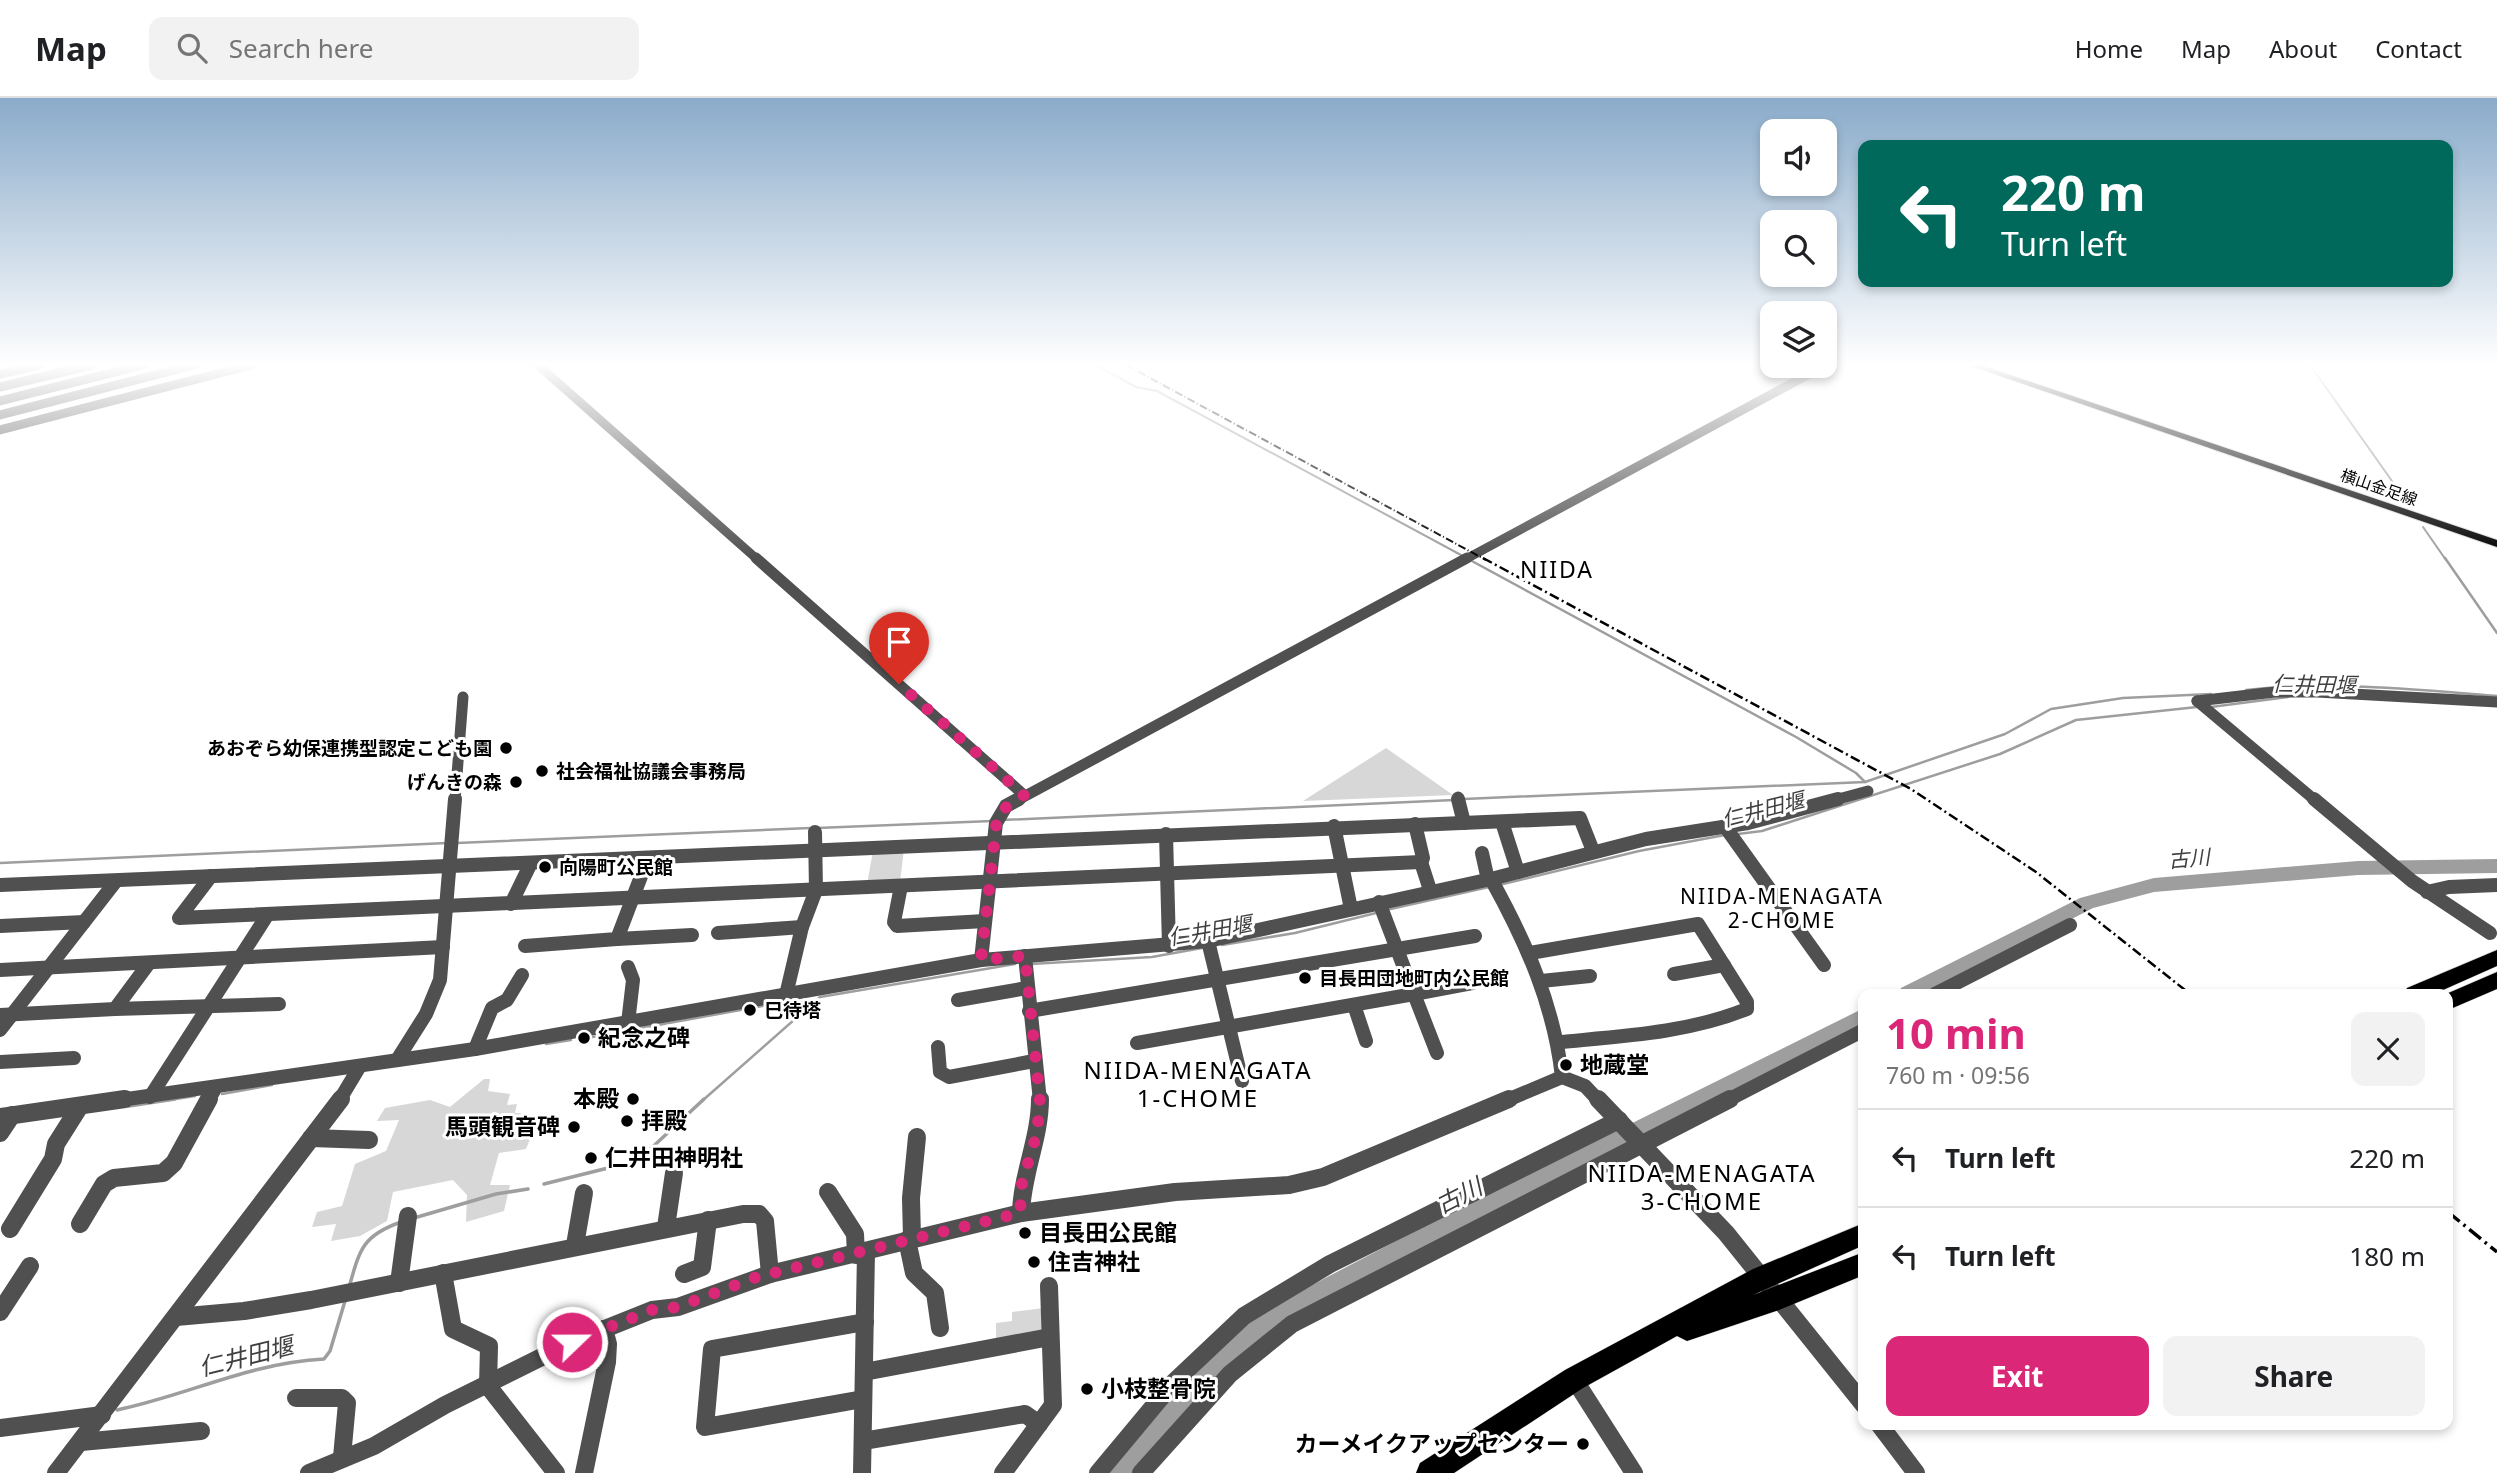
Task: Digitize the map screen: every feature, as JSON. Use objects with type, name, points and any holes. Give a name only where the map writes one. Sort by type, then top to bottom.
[{"type":"highway","points":[[2426,989],[2497,958]]},
{"type":"highway","points":[[2453,1000],[2497,980]]},
{"type":"highway","points":[[1430,1473],[1574,1379],[1762,1277],[1858,1237]]},
{"type":"highway","points":[[1641,1345],[1779,1298],[1858,1265]]},
{"type":"main road","name":"横山金足線","points":[[2164,429],[2497,541]]},
{"type":"main road","name":"横山金足線","points":[[2171,429],[2497,541]]},
{"type":"street","points":[[611,429],[1024,795]]},
{"type":"street","points":[[981,960],[996,820],[1001,811],[1024,795],[1706,429]]},
{"type":"street","points":[[2490,933],[2412,881],[2197,701],[2274,692],[2317,692],[2497,702]]},
{"type":"street","points":[[397,1060],[434,998],[440,980],[463,697]]},
{"type":"street","points":[[0,1133],[6,1116],[475,1049],[981,960],[1208,941],[1350,909],[1381,909],[1430,890],[1490,880],[1646,839],[1726,828],[1868,791]]},
{"type":"street","points":[[1459,800],[1464,823]]},
{"type":"street","points":[[0,886],[994,841],[1580,818],[1593,851]]},
{"type":"street","points":[[1502,822],[1518,872]]},
{"type":"street","points":[[1415,824],[1423,858],[1421,862],[1430,890]]},
{"type":"street","points":[[1334,827],[1350,909]]},
{"type":"street","points":[[1726,828],[1824,965]]},
{"type":"street","points":[[786,995],[802,927],[816,890],[815,832]]},
{"type":"street","points":[[1166,834],[1169,946]]},
{"type":"street","points":[[1482,853],[1490,880],[1530,953],[1541,981],[1560,1042],[1562,1077]]},
{"type":"street","points":[[617,939],[648,858]]},
{"type":"street","points":[[211,876],[178,918],[1421,862]]},
{"type":"street","points":[[511,904],[531,863]]},
{"type":"street","points":[[0,1030],[6,1015],[48,968],[116,881]]},
{"type":"street","points":[[2427,892],[2449,887],[2497,885]]},
{"type":"street","points":[[901,886],[894,922],[897,926],[985,921]]},
{"type":"street","points":[[1381,909],[1437,1053]]},
{"type":"street","points":[[150,1097],[268,914]]},
{"type":"street","points":[[0,926],[84,922]]},
{"type":"street","points":[[1530,953],[1698,924],[1747,1002],[1746,1009],[1692,1028],[1560,1042]]},
{"type":"street","points":[[1945,989],[2070,925]]},
{"type":"street","points":[[718,933],[802,927]]},
{"type":"street","points":[[525,946],[692,935]]},
{"type":"street","points":[[1029,1011],[1475,936]]},
{"type":"street","points":[[1208,941],[1241,1081]]},
{"type":"street","points":[[0,970],[443,947]]},
{"type":"street","points":[[1020,1213],[1026,1166],[1037,1133],[1040,1102],[1025,956]]},
{"type":"street","points":[[115,1009],[149,963]]},
{"type":"street","points":[[1674,974],[1724,965]]},
{"type":"street","points":[[628,967],[633,980],[628,1023]]},
{"type":"street","points":[[475,1049],[492,1008],[507,1000],[522,975]]},
{"type":"street","points":[[1541,981],[1590,976]]},
{"type":"street","points":[[1137,1043],[1472,983]]},
{"type":"street","points":[[958,1000],[1027,988]]},
{"type":"street","points":[[6,1015],[211,1004],[279,1004]]},
{"type":"street","points":[[1354,1004],[1366,1041]]},
{"type":"street","points":[[1141,1473],[1223,1378],[1274,1336],[1353,1292],[1590,1174],[1639,1141],[1858,1033]]},
{"type":"street","points":[[938,1047],[940,1072],[949,1077],[1034,1061]]},
{"type":"street","points":[[0,1062],[74,1058]]},
{"type":"street","points":[[56,1473],[344,1096],[360,1066]]},
{"type":"street","points":[[309,1473],[374,1446],[445,1405],[572,1342],[652,1310],[678,1307],[770,1274],[1020,1213],[1175,1192],[1289,1185],[1323,1177],[1562,1077],[1585,1086],[1726,1233],[1858,1397]]},
{"type":"street","points":[[80,1224],[104,1184],[114,1178],[163,1174],[174,1163],[216,1087]]},
{"type":"street","points":[[10,1229],[54,1158],[57,1144],[80,1106]]},
{"type":"street","points":[[1098,1473],[1173,1383],[1244,1316],[1330,1264],[1621,1123]]},
{"type":"street","points":[[917,1137],[909,1239],[914,1273],[934,1293],[940,1328]]},
{"type":"street","points":[[311,1138],[369,1140]]},
{"type":"street","points":[[666,1227],[674,1173]]},
{"type":"street","points":[[575,1245],[584,1192]]},
{"type":"street","points":[[828,1192],[855,1234],[861,1253],[865,1322],[862,1473]]},
{"type":"street","points":[[176,1317],[217,1316],[398,1283],[666,1227],[759,1214],[765,1221],[770,1274]]},
{"type":"street","points":[[398,1283],[408,1220]]},
{"type":"street","points":[[684,1274],[702,1267],[708,1220]]},
{"type":"street","points":[[0,1312],[30,1266]]},
{"type":"street","points":[[443,1273],[453,1329],[461,1334],[478,1336],[489,1346],[488,1386],[556,1473]]},
{"type":"street","points":[[1003,1473],[1053,1405],[1049,1286]]},
{"type":"street","points":[[863,1399],[705,1427],[712,1349],[865,1322]]},
{"type":"street","points":[[584,1473],[607,1362],[608,1344],[604,1329]]},
{"type":"street","points":[[864,1372],[1050,1336]]},
{"type":"street","points":[[1574,1379],[1634,1473]]},
{"type":"street","points":[[296,1398],[342,1398],[347,1403],[335,1464]]},
{"type":"street","points":[[863,1441],[1025,1414],[1039,1424]]},
{"type":"street","points":[[0,1428],[102,1415]]},
{"type":"street","points":[[1884,1430],[1916,1473]]},
{"type":"street","points":[[81,1442],[201,1432]]},
{"type":"shaded area","points":[[1386,748],[1453,795],[1303,801]]},
{"type":"shaded area","points":[[904,849],[900,882],[867,884],[873,851]]},
{"type":"shaded area","points":[[484,1079],[490,1079],[488,1091],[510,1094],[507,1105],[517,1104],[515,1113],[521,1113],[516,1126],[536,1124],[526,1149],[499,1153],[490,1185],[510,1185],[504,1211],[466,1222],[467,1195],[453,1180],[393,1192],[387,1221],[360,1236],[331,1241],[336,1224],[312,1227],[317,1212],[342,1206],[355,1164],[386,1151],[399,1120],[377,1121],[385,1108],[430,1100],[450,1107]]},
{"type":"shaded area","points":[[1044,1308],[1044,1327],[1039,1335],[996,1341],[996,1323],[1012,1321],[1012,1312]]},
{"type":"waterway","points":[[1228,429],[1461,555]]},
{"type":"waterway","points":[[2355,429],[2404,498]]},
{"type":"waterway","points":[[2423,527],[2446,560]]},
{"type":"waterway","points":[[2445,558],[2497,633]]},
{"type":"waterway","points":[[1470,560],[1796,737],[1856,773],[1865,782]]},
{"type":"waterway","points":[[2246,690],[2340,686],[2497,696]]},
{"type":"waterway","points":[[1865,782],[2005,734],[2051,709],[2123,698],[2211,694]]},
{"type":"waterway","name":"仁井田堰","points":[[2211,707],[2288,697]]},
{"type":"waterway","name":"仁井田堰","points":[[1738,834],[1762,831],[2000,754],[2076,720],[2197,707]]},
{"type":"waterway","points":[[1464,799],[1865,782]]},
{"type":"waterway","points":[[1002,820],[1454,800]]},
{"type":"waterway","points":[[817,828],[992,821]]},
{"type":"waterway","points":[[457,843],[810,828]]},
{"type":"waterway","name":"仁井田堰","points":[[1499,885],[1639,851],[1725,835]]},
{"type":"waterway","points":[[0,863],[447,843]]},
{"type":"waterway","name":"古川","points":[[1918,989],[2087,903],[2154,885],[2358,868],[2497,866]]},
{"type":"waterway","name":"仁井田堰","points":[[1386,910],[1489,887]]},
{"type":"waterway","name":"仁井田堰","points":[[1222,945],[1295,933],[1376,913]]},
{"type":"waterway","name":"仁井田堰","points":[[1031,964],[1152,957],[1202,948]]},
{"type":"waterway","name":"仁井田堰","points":[[702,1101],[820,997],[1015,964]]},
{"type":"waterway","points":[[587,1038],[795,1000]]},
{"type":"waterway","name":"古川","points":[[1116,1473],[1141,1442],[1232,1350],[1279,1316],[1427,1237],[1858,1019]]},
{"type":"waterway","points":[[546,1044],[571,1040]]},
{"type":"waterway","points":[[222,1094],[272,1085]]},
{"type":"waterway","points":[[163,1101],[195,1096]]},
{"type":"waterway","points":[[129,1106],[175,1099]]},
{"type":"waterway","name":"仁井田堰","points":[[544,1184],[624,1164],[644,1155],[704,1099]]},
{"type":"waterway","name":"仁井田堰","points":[[414,1218],[496,1194],[528,1189]]},
{"type":"waterway","name":"仁井田堰","points":[[350,1284],[365,1244],[379,1232],[401,1222]]},
{"type":"waterway","name":"仁井田堰","points":[[117,1410],[245,1373],[324,1359],[330,1351],[345,1301]]},
{"type":"railway","points":[[1244,429],[1486,560]]},
{"type":"railway","points":[[1483,558],[1911,789],[2036,872],[2184,989]]},
{"type":"railway","points":[[2453,1216],[2497,1252]]},
{"type":"place","name":"あおぞら幼保連携型認定こども園","points":[[506,748]]},
{"type":"place","name":"社会福祉協議会事務局","points":[[542,771]]},
{"type":"place","name":"げんきの森","points":[[516,782]]},
{"type":"place","name":"向陽町公民館","points":[[545,867]]},
{"type":"place","name":"目長田団地町内公民館","points":[[1305,978]]},
{"type":"place","name":"巳待塔","points":[[750,1010]]},
{"type":"place","name":"紀念之碑","points":[[584,1038]]},
{"type":"place","name":"地蔵堂","points":[[1566,1065]]},
{"type":"place","name":"本殿","points":[[633,1099]]},
{"type":"place","name":"拝殿","points":[[627,1121]]},
{"type":"place","name":"馬頭観音碑","points":[[574,1127]]},
{"type":"place","name":"仁井田神明社","points":[[591,1158]]},
{"type":"place","name":"目長田公民館","points":[[1025,1233]]},
{"type":"place","name":"住吉神社","points":[[1034,1262]]},
{"type":"place","name":"小枝整骨院","points":[[1087,1389]]},
{"type":"place","name":"カーメイクアップセンター","points":[[1583,1444]]},
{"type":"district","name":"NIIDA","points":[[1557,570]]},
{"type":"district","name":"NIIDA-MENAGATA 2-CHOME","points":[[1782,909]]},
{"type":"district","name":"NIIDA-MENAGATA 1-CHOME","points":[[1198,1085]]},
{"type":"district","name":"NIIDA-MENAGATA 3-CHOME","points":[[1702,1188]]},
{"type":"route","points":[[572,1342],[652,1310],[678,1307],[757,1277],[832,1261],[912,1238],[1020,1213],[1022,1183],[1037,1133],[1040,1102],[1025,956],[981,960],[997,818],[1006,806],[1024,795],[899,684]]}]
